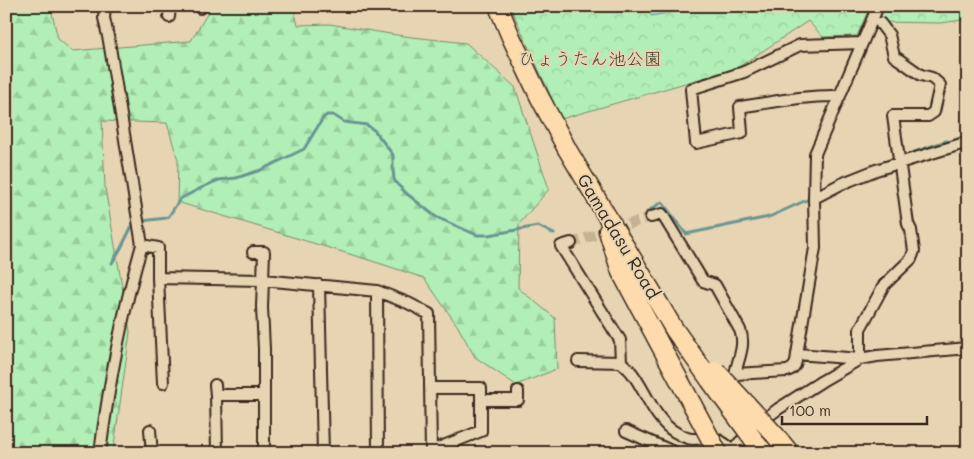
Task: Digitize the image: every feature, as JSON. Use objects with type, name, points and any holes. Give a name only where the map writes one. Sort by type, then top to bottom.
[{"type":"highway","name":"Gamadasu Road","points":[[498,6],[538,96],[567,149],[674,329],[713,376],[761,450]]},
{"type":"highway","points":[[599,203],[621,272],[693,406],[726,452]]},
{"type":"highway","points":[[713,376],[775,435],[790,453]]},
{"type":"street","points":[[100,453],[107,398],[133,276],[142,246],[104,18],[105,6]]},
{"type":"street","points":[[169,17],[170,6]]},
{"type":"street","points":[[735,374],[786,371],[791,370],[796,364],[815,248],[815,154],[878,6]]},
{"type":"street","points":[[860,360],[860,329],[884,285],[911,259],[914,250],[911,230],[908,224],[893,116],[928,116],[934,112],[940,85],[932,78],[921,75],[894,56],[889,35],[880,23]]},
{"type":"street","points":[[840,96],[792,99],[740,107],[742,133],[696,143],[691,89],[744,72],[800,45],[862,44]]},
{"type":"street","points":[[814,198],[841,184],[876,170],[968,142]]},
{"type":"street","points":[[651,218],[662,214],[703,281],[715,285],[740,330],[743,342],[732,393],[740,406],[757,424]]},
{"type":"street","points":[[571,242],[561,246],[620,340],[621,362],[631,372],[662,420],[668,428],[688,438],[704,437],[719,440],[726,452],[757,424],[792,399],[860,360],[877,356],[968,348]]},
{"type":"street","points":[[142,246],[158,248],[163,383]]},
{"type":"street","points":[[253,252],[264,252],[262,307],[264,453]]},
{"type":"street","points":[[158,278],[263,280],[377,290],[429,314],[430,388],[431,452],[481,431],[481,388],[430,388]]},
{"type":"street","points":[[319,285],[323,453]]},
{"type":"street","points":[[377,290],[378,453]]},
{"type":"street","points":[[797,354],[860,360]]},
{"type":"street","points":[[578,361],[621,362]]},
{"type":"street","points":[[217,453],[216,390],[264,395]]},
{"type":"street","points":[[481,400],[518,400],[518,390]]},
{"type":"street","points":[[150,430],[152,453]]},
{"type":"street","points":[[626,430],[676,453]]},
{"type":"green space","points":[[6,6],[54,6],[52,13],[58,39],[72,51],[191,41],[212,6],[293,6],[298,25],[329,24],[403,36],[466,43],[515,87],[549,189],[519,224],[518,288],[555,318],[557,369],[516,385],[475,357],[457,325],[424,278],[177,202],[178,160],[167,123],[102,121],[105,188],[130,332],[113,453],[6,453]]},
{"type":"green space","name":"ひょうたん池公園","points":[[510,6],[870,6],[857,36],[823,37],[808,21],[737,68],[561,119]]},
{"type":"green space","points":[[884,6],[968,6],[968,19],[941,23],[877,22]]},
{"type":"water","points":[[653,6],[696,6],[687,10],[651,16],[650,10]]},
{"type":"waterway","points":[[112,263],[134,222],[166,218],[180,199],[203,187],[219,180],[236,178],[261,170],[304,149],[323,118],[327,115],[333,115],[344,122],[367,125],[375,131],[393,155],[394,179],[397,184],[436,217],[477,235],[489,235],[538,226],[554,234]]},
{"type":"waterway","points":[[906,155],[968,135]]},
{"type":"waterway","points":[[882,163],[894,159]]},
{"type":"waterway","points":[[844,177],[862,170]]},
{"type":"waterway","points":[[828,185],[836,181]]},
{"type":"waterway","points":[[647,212],[662,202],[686,234],[769,217],[809,199]]},
{"type":"tunnel","points":[[571,243],[651,217]]}]
